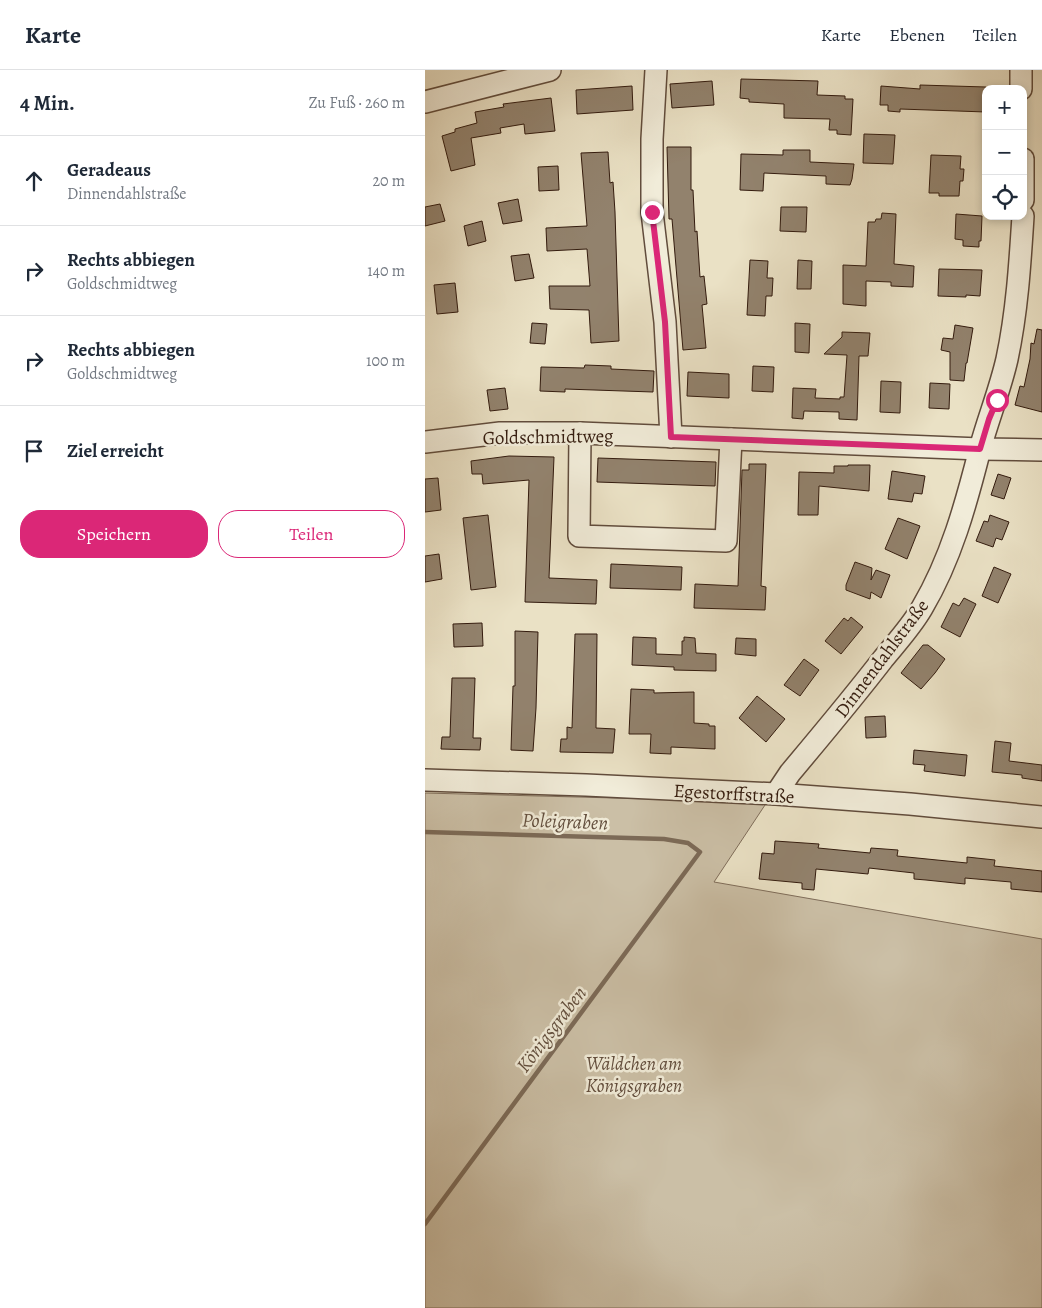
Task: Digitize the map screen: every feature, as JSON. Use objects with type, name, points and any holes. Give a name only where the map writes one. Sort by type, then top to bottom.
[{"type":"street","points":[[425,102],[550,70]]},
{"type":"street","points":[[657,70],[652,139],[652,212],[665,322],[671,437]]},
{"type":"street","points":[[1021,70],[1021,85]]},
{"type":"street","name":"Dinnendahlstraße","points":[[776,794],[790,773],[875,670],[922,609],[953,542],[968,498],[989,419],[997,400],[1011,333],[1020,271],[1023,220]]},
{"type":"street","points":[[581,433],[579,536],[726,541],[731,439]]},
{"type":"street","name":"Goldschmidtweg","points":[[425,442],[499,434],[581,433],[1042,450]]},
{"type":"street","name":"Egestorffstraße","points":[[425,780],[776,794],[910,804],[1042,817]]},
{"type":"green space","name":"Wäldchen am Königsgraben","points":[[425,793],[767,802],[714,882],[1042,939],[1042,1308],[425,1308]]},
{"type":"building","points":[[741,79],[818,81],[817,95],[845,96],[845,99],[853,99],[851,135],[837,134],[837,130],[829,130],[830,119],[784,118],[784,104],[749,102],[749,99],[740,98]]},
{"type":"building","points":[[712,81],[714,105],[672,108],[670,84]]},
{"type":"building","points":[[920,85],[982,87],[982,112],[900,109],[900,112],[888,111],[888,105],[880,105],[881,86],[920,89]]},
{"type":"building","points":[[632,86],[633,110],[577,114],[576,90]]},
{"type":"building","points":[[551,98],[555,131],[525,134],[524,124],[500,128],[501,133],[471,138],[475,165],[451,171],[442,136],[455,132],[455,129],[477,123],[475,112],[504,107],[503,104]]},
{"type":"building","points":[[864,134],[895,135],[893,164],[863,163]]},
{"type":"building","points":[[667,147],[691,147],[691,190],[693,190],[695,232],[697,231],[700,277],[704,276],[707,304],[702,305],[706,348],[683,350],[672,219],[669,219]]},
{"type":"building","points":[[783,150],[810,150],[810,162],[854,164],[850,185],[826,184],[826,176],[764,173],[763,191],[740,190],[741,154],[783,155]]},
{"type":"building","points":[[608,152],[610,183],[613,182],[615,212],[619,341],[591,343],[589,310],[550,309],[549,286],[590,286],[587,249],[547,251],[546,228],[587,226],[581,153]]},
{"type":"building","points":[[931,155],[961,156],[960,169],[964,169],[963,181],[960,181],[959,196],[939,196],[939,193],[929,193]]},
{"type":"building","points":[[558,166],[559,190],[539,191],[538,167]]},
{"type":"building","points":[[518,199],[522,221],[503,224],[498,203]]},
{"type":"building","points":[[440,204],[445,221],[425,226],[425,207]]},
{"type":"building","points":[[781,207],[807,207],[806,232],[780,231]]},
{"type":"building","points":[[882,213],[896,214],[894,264],[914,266],[913,287],[891,286],[891,282],[866,281],[866,306],[843,304],[843,265],[866,266],[868,222],[875,222],[876,219],[881,219]]},
{"type":"building","points":[[956,214],[982,216],[979,247],[963,246],[963,240],[955,239]]},
{"type":"building","points":[[482,221],[486,241],[468,246],[464,226]]},
{"type":"building","points":[[529,254],[534,278],[515,281],[511,256]]},
{"type":"building","points":[[750,260],[768,261],[767,278],[773,278],[772,296],[766,296],[765,316],[747,315]]},
{"type":"building","points":[[798,260],[812,261],[811,289],[797,289]]},
{"type":"building","points":[[939,269],[982,270],[980,296],[938,296]]},
{"type":"building","points":[[455,283],[458,312],[437,314],[434,285]]},
{"type":"building","points":[[532,323],[547,324],[545,344],[530,343]]},
{"type":"building","points":[[795,323],[810,324],[809,353],[795,352]]},
{"type":"building","points":[[955,325],[973,328],[964,381],[950,380],[950,352],[941,350],[943,338],[953,339]]},
{"type":"building","points":[[1037,329],[1042,330],[1042,412],[1015,405],[1020,386],[1024,387],[1030,359],[1031,343],[1034,344]]},
{"type":"building","points":[[842,332],[870,333],[868,356],[859,356],[857,420],[839,419],[839,412],[804,411],[803,419],[792,418],[793,388],[816,389],[815,398],[840,399],[840,397],[844,397],[847,355],[824,354],[842,337]]},
{"type":"building","points":[[585,365],[611,366],[611,369],[654,371],[653,392],[565,389],[565,392],[540,391],[541,367],[584,368]]},
{"type":"building","points":[[753,366],[774,367],[773,392],[752,391]]},
{"type":"building","points":[[688,372],[729,374],[729,398],[687,396]]},
{"type":"building","points":[[881,381],[901,382],[900,413],[880,412]]},
{"type":"building","points":[[930,383],[950,384],[949,409],[929,408]]},
{"type":"building","points":[[505,388],[508,409],[490,411],[487,390]]},
{"type":"building","points":[[509,456],[554,457],[549,578],[597,580],[596,604],[525,602],[529,480],[483,484],[482,474],[472,474],[471,461]]},
{"type":"building","points":[[598,458],[716,462],[715,486],[597,482]]},
{"type":"building","points":[[749,464],[766,464],[761,586],[766,587],[765,610],[694,608],[695,584],[738,586],[742,470],[749,470]]},
{"type":"building","points":[[870,465],[869,491],[819,486],[818,515],[798,515],[799,472],[834,473],[834,466]]},
{"type":"building","points":[[892,471],[925,476],[922,494],[914,493],[912,502],[888,499]]},
{"type":"building","points":[[998,474],[1011,478],[1004,499],[991,495]]},
{"type":"building","points":[[438,478],[441,510],[425,512],[425,479]]},
{"type":"building","points":[[488,515],[496,587],[471,590],[463,518]]},
{"type":"building","points":[[990,515],[1009,522],[1002,540],[996,538],[993,547],[976,541],[984,521],[988,522]]},
{"type":"building","points":[[898,518],[920,526],[907,559],[885,549]]},
{"type":"building","points":[[439,554],[442,579],[425,582],[425,556]]},
{"type":"building","points":[[855,562],[872,568],[871,580],[876,570],[890,575],[881,598],[871,592],[870,599],[846,590],[846,585]]},
{"type":"building","points":[[611,564],[682,567],[681,590],[610,588]]},
{"type":"building","points":[[994,567],[1011,574],[998,603],[982,596]]},
{"type":"building","points":[[964,598],[976,604],[960,637],[941,627],[953,603],[959,606]]},
{"type":"building","points":[[851,617],[863,627],[841,654],[825,641],[844,618],[848,621]]},
{"type":"building","points":[[482,623],[483,646],[454,647],[453,624]]},
{"type":"building","points":[[515,631],[538,632],[533,751],[511,750],[513,686],[515,686]]},
{"type":"building","points":[[575,634],[597,634],[596,728],[615,729],[613,753],[560,752],[561,739],[567,739],[567,727],[572,728]]},
{"type":"building","points":[[633,637],[656,638],[656,654],[682,655],[682,641],[684,641],[684,637],[695,638],[696,653],[716,654],[716,671],[674,670],[674,667],[632,665]]},
{"type":"building","points":[[736,638],[756,639],[756,656],[735,654]]},
{"type":"building","points":[[923,645],[928,645],[945,659],[921,689],[901,673]]},
{"type":"building","points":[[804,659],[819,670],[800,696],[784,685]]},
{"type":"building","points":[[452,678],[475,678],[473,738],[481,738],[480,750],[441,749],[442,737],[450,737]]},
{"type":"building","points":[[631,689],[654,690],[654,693],[694,692],[694,723],[715,726],[715,749],[671,747],[671,754],[650,753],[651,734],[629,734]]},
{"type":"building","points":[[757,696],[785,719],[766,742],[739,718]]},
{"type":"building","points":[[885,716],[886,737],[866,738],[865,717]]},
{"type":"building","points":[[995,741],[1011,743],[1009,761],[1042,765],[1042,781],[1022,778],[1022,775],[992,772]]},
{"type":"building","points":[[914,750],[967,755],[965,776],[924,771],[925,765],[913,764]]},
{"type":"building","points":[[775,841],[819,844],[818,848],[870,853],[871,848],[898,850],[897,856],[967,863],[967,857],[995,860],[994,866],[1042,871],[1042,892],[1011,889],[1011,882],[965,878],[965,884],[914,879],[914,873],[869,868],[868,874],[816,869],[814,890],[802,889],[802,883],[759,879],[762,853],[774,854]]},
{"type":"waterway","name":"Königsgraben","points":[[425,832],[664,839],[688,843],[700,852],[425,1224]]},
{"type":"route","points":[[652,212],[665,322],[671,437],[980,449],[997,400]]},
{"type":"water label","name":"Poleigraben","points":[[565,821]]}]
